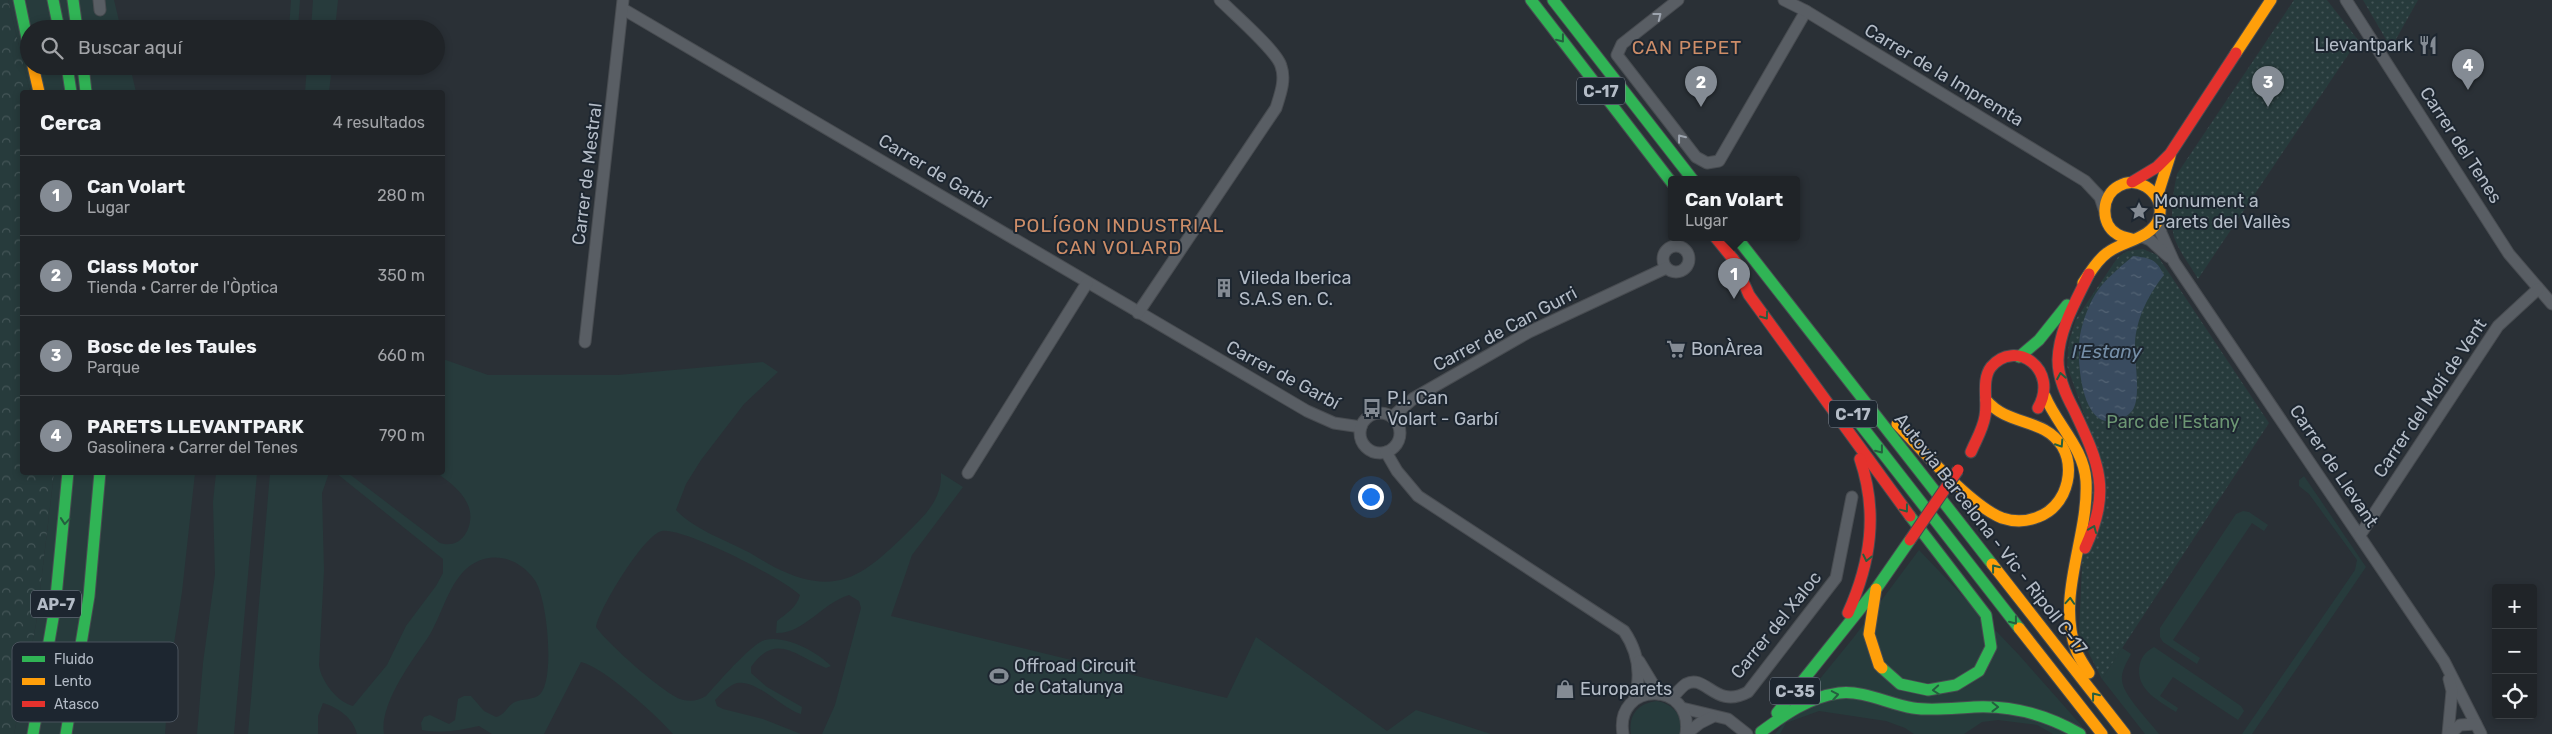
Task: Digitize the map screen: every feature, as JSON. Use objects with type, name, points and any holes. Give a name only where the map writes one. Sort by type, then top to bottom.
[{"type":"main road","points":[[19,0],[23,20]]},
{"type":"main road","points":[[53,0],[57,20]]},
{"type":"main road","points":[[73,0],[76,20]]},
{"type":"main road","name":"C-17","points":[[1531,0],[1668,178]]},
{"type":"main road","name":"C-17","points":[[1553,0],[1689,176]]},
{"type":"main road","points":[[2100,257],[2106,222],[2104,209],[2108,196],[2118,186],[2132,182],[2157,166],[2170,154],[2272,0]]},
{"type":"main road","points":[[35,75],[39,90]]},
{"type":"main road","points":[[68,75],[71,90]]},
{"type":"main road","points":[[84,75],[86,90]]},
{"type":"main road","points":[[2157,197],[2170,154]]},
{"type":"main road","points":[[2019,357],[2034,346],[2057,321],[2100,257],[2120,243],[2137,238],[2152,230],[2159,219],[2160,204],[2157,197],[2146,186],[2132,182]]},
{"type":"main road","points":[[2106,222],[2114,232],[2137,238]]},
{"type":"main road","points":[[1719,241],[1811,360]]},
{"type":"main road","name":"Autovia Barcelona - Vic - Ripoll C-17","points":[[1739,241],[2125,734]]},
{"type":"main road","points":[[1746,250],[1802,311],[1894,421],[1982,507],[2001,517],[2021,521],[2040,517],[2054,507],[2066,484],[2068,466],[2064,450],[2054,436],[2037,424],[1996,413],[1986,400]]},
{"type":"main road","points":[[1733,258],[1749,295],[1986,615],[1990,625],[1989,652],[1974,674],[1962,684],[1937,692],[1913,688],[1884,671],[1878,663],[1868,640],[1868,617],[1876,589]]},
{"type":"main road","points":[[2074,574],[2099,513],[2102,489],[2096,460],[2062,384],[2059,354],[2067,321],[2089,274]]},
{"type":"main road","points":[[2041,370],[2044,353],[2057,321]]},
{"type":"main road","name":"C-35","points":[[1971,452],[1986,414],[1986,378],[1999,361],[2009,357],[2019,357]]},
{"type":"main road","points":[[2019,357],[2028,359],[2041,370],[2046,382],[2045,396],[2053,416],[2074,441],[2083,463],[2086,481],[2085,501],[2069,621],[2077,649],[2086,669],[2137,734]]},
{"type":"main road","name":"C-35","points":[[1760,733],[1828,651],[1876,589],[1971,452],[1997,426],[2037,409],[2045,396]]},
{"type":"main road","name":"Autovia Barcelona - Vic - Ripoll C-17","points":[[1841,399],[2102,734]]},
{"type":"main road","points":[[1828,651],[1858,591],[1870,540],[1871,499],[1867,478],[1845,427]]},
{"type":"main road","name":"AP-7","points":[[49,642],[55,607],[68,475]]},
{"type":"main road","name":"AP-7","points":[[81,642],[89,596],[100,475]]},
{"type":"main road","points":[[1760,733],[1810,700],[1840,693],[1856,693],[1929,710],[1986,707],[2025,710],[2059,722],[2080,734]]},
{"type":"street","points":[[1138,313],[1276,108],[1283,86],[1281,65],[1262,41],[1220,0]]},
{"type":"street","points":[[1678,0],[1622,44],[1617,55],[1696,157],[1707,163],[1719,161],[1806,11]]},
{"type":"street","name":"Carrer de la Impremta","points":[[1784,0],[1806,11],[2085,182]]},
{"type":"street","name":"Carrer del Tenes","points":[[2346,0],[2509,254],[2552,304]]},
{"type":"street","name":"Carrer de Garbí","points":[[623,5],[1087,283],[1307,411],[1334,424],[1361,427]]},
{"type":"street","name":"Carrer de Mestral","points":[[585,342],[623,5]]},
{"type":"street","points":[[2085,182],[2099,186],[2118,186]]},
{"type":"street","points":[[2085,182],[2100,196],[2104,209]]},
{"type":"street","name":"Carrer de Llevant","points":[[2159,219],[2161,233],[2174,262],[2444,661],[2476,731]]},
{"type":"street","points":[[2137,238],[2161,249],[2174,262]]},
{"type":"street","name":"Carrer de Can Gurri","points":[[1392,417],[1414,398],[1536,328],[1666,268]]},
{"type":"street","points":[[968,473],[1087,283]]},
{"type":"street","name":"Carrer del Molí de Vent","points":[[2360,535],[2498,326],[2538,289]]},
{"type":"street","points":[[1375,413],[1386,414],[1392,417],[1399,426],[1400,436],[1393,448],[1379,453],[1366,447],[1361,436],[1361,427],[1366,418],[1375,413]]},
{"type":"street","points":[[1386,452],[1397,471],[1418,496],[1617,625],[1630,640],[1636,657],[1639,681],[1634,700],[1622,719],[1622,734]]},
{"type":"street","name":"Carrer del Xaloc","points":[[1672,698],[1685,684],[1692,682],[1701,682],[1721,697],[1740,697],[1748,692],[1836,578],[1852,497]]},
{"type":"street","points":[[1636,657],[1659,694]]},
{"type":"street","points":[[2444,661],[2452,691],[2449,734]]},
{"type":"street","points":[[1634,700],[1646,694],[1659,694],[1672,698],[1682,708],[1687,720],[1686,734]]},
{"type":"street","points":[[1682,708],[1735,723],[1747,734]]},
{"type":"street","points":[[1686,734],[1700,723],[1712,717]]},
{"type":"street","points":[[2449,734],[2460,725],[2476,731]]},
{"type":"green space","points":[[0,0],[8,0],[20,50],[20,75],[26,75],[30,90],[20,90],[20,475],[54,475],[32,642],[12,642],[12,722],[16,722],[14,734],[0,734]]},
{"type":"green space","points":[[8,0],[114,0],[119,20],[20,20],[20,50]]},
{"type":"green space","points":[[291,0],[300,0],[299,20],[290,20]]},
{"type":"green space","points":[[313,0],[338,0],[336,20],[312,20]]},
{"type":"green space","points":[[2294,0],[2327,0],[2358,40],[2198,279],[2174,237],[2172,223],[2174,188],[2177,174]]},
{"type":"green space","points":[[2363,0],[2418,0],[2391,48]]},
{"type":"green space","points":[[26,75],[132,75],[136,90],[30,90]]},
{"type":"green space","points":[[306,75],[331,75],[329,90],[305,90]]},
{"type":"green space","name":"Parc de l'Estany","points":[[2143,249],[2157,255],[2269,423],[2102,679],[2079,634],[2088,425],[2067,366],[2069,341],[2076,319],[2118,257],[2127,251]]},
{"type":"green space","points":[[445,360],[488,375],[618,375],[763,362],[778,372],[744,404],[701,460],[686,484],[676,510],[699,528],[774,567],[815,581],[847,578],[861,571],[891,548],[926,513],[939,491],[941,473],[963,487],[912,555],[891,616],[1227,698],[1256,637],[1387,731],[1416,710],[1491,734],[822,734],[835,705],[861,608],[859,601],[849,595],[830,604],[795,629],[776,633],[777,621],[794,607],[800,595],[774,577],[711,545],[674,532],[662,531],[654,535],[623,573],[605,605],[596,627],[602,635],[648,677],[671,694],[687,701],[697,700],[706,696],[743,656],[765,640],[773,639],[791,642],[810,650],[831,666],[826,668],[796,653],[778,649],[769,650],[760,656],[751,667],[751,673],[767,687],[802,707],[801,714],[753,685],[745,683],[737,683],[731,686],[715,700],[717,706],[723,709],[763,719],[801,734],[673,734],[643,704],[616,682],[581,662],[544,734],[492,734],[479,726],[444,732],[422,730],[421,723],[424,717],[430,715],[449,724],[455,720],[458,699],[464,696],[471,696],[484,711],[496,717],[513,703],[538,696],[545,684],[548,670],[548,636],[543,601],[539,588],[534,579],[521,566],[506,559],[488,558],[471,565],[463,572],[451,590],[427,639],[391,697],[386,710],[384,734],[357,734],[349,718],[323,703],[318,716],[318,734],[248,734],[270,475],[328,475],[322,493],[324,570],[319,665],[326,684],[341,700],[353,706],[387,665],[406,626],[436,586],[443,573],[443,559],[338,475],[351,475],[440,543],[448,544],[456,543],[462,539],[469,526],[470,518],[470,510],[467,503],[458,490],[440,475],[445,475]]},
{"type":"green space","points":[[54,475],[195,475],[182,592],[174,642],[32,642]]},
{"type":"green space","points":[[216,475],[257,475],[234,734],[197,734],[203,663],[215,574],[213,502]]},
{"type":"green space","points":[[2304,476],[2366,567],[2252,734],[2242,734],[2355,570],[2357,560],[2309,494],[2299,486],[2299,480]]},
{"type":"green space","points":[[2243,511],[2249,512],[2268,525],[2264,531],[2252,523],[2173,640],[2200,658],[2197,664],[2163,642],[2160,637],[2160,628],[2236,514]]},
{"type":"green space","points":[[1919,550],[2019,655],[2081,725],[2086,734],[2053,734],[2037,725],[1998,720],[1982,722],[1964,734],[1914,734],[1905,728],[1886,721],[1819,711],[1786,723],[1780,734],[1775,734],[1854,637]]},
{"type":"green space","points":[[2154,647],[2241,706],[2244,711],[2238,720],[2173,677],[2160,696],[2178,708],[2176,712],[2151,695],[2142,683],[2139,669],[2140,662],[2144,656]]},
{"type":"green space","points":[[2122,648],[2131,654],[2122,673],[2123,686],[2131,700],[2159,734],[2145,734],[2102,679]]},
{"type":"green space","points":[[1657,701],[1668,705],[1676,712],[1681,722],[1680,734],[1631,734],[1631,721],[1636,711],[1644,704]]},
{"type":"green space","points":[[16,722],[166,722],[165,734],[14,734]]},
{"type":"water","name":"l'Estany","points":[[2133,256],[2152,260],[2164,275],[2148,298],[2138,325],[2135,344],[2137,398],[2135,405],[2132,411],[2123,418],[2113,421],[2103,420],[2095,414],[2084,394],[2080,368],[2080,335],[2087,311],[2100,287]]},
{"type":"traffic: fast","points":[[19,0],[23,20]]},
{"type":"traffic: fast","points":[[53,0],[57,20]]},
{"type":"traffic: fast","points":[[73,0],[76,20]]},
{"type":"traffic: fast","points":[[1531,0],[1668,178]]},
{"type":"traffic: fast","points":[[1553,0],[1690,176]]},
{"type":"traffic: fast","points":[[68,75],[71,90]]},
{"type":"traffic: fast","points":[[84,75],[86,90]]},
{"type":"traffic: fast","points":[[1739,241],[1992,564]]},
{"type":"traffic: fast","points":[[2019,357],[2039,340],[2067,305]]},
{"type":"traffic: fast","points":[[1850,411],[2019,628]]},
{"type":"traffic: fast","points":[[49,642],[55,607],[68,475]]},
{"type":"traffic: fast","points":[[81,642],[89,596],[100,475]]},
{"type":"traffic: fast","points":[[1882,668],[1900,684],[1928,690],[1956,685],[1979,671],[1991,647],[1986,615],[1910,516]]},
{"type":"traffic: fast","points":[[1777,713],[1876,589],[1910,540]]},
{"type":"traffic: fast","points":[[1761,732],[1788,713],[1817,698],[1848,693],[1867,695],[1921,709],[1988,707],[2016,710],[2055,721],[2080,734]]},
{"type":"traffic: fast","points":[[33,734],[35,722]]},
{"type":"traffic: fast","points":[[66,734],[68,722]]},
{"type":"traffic: slow","points":[[2236,53],[2271,0]]},
{"type":"traffic: slow","points":[[35,75],[39,90]]},
{"type":"traffic: slow","points":[[2157,197],[2170,156]]},
{"type":"traffic: slow","points":[[2083,283],[2103,256],[2150,231],[2159,218],[2159,202],[2155,195],[2142,185],[2127,183],[2113,190],[2109,196],[2106,203],[2105,217],[2111,229],[2117,234],[2132,239]]},
{"type":"traffic: slow","points":[[2045,396],[2075,447],[2084,469],[2086,481],[2086,502],[2071,587],[2070,608],[2071,629],[2076,650],[2089,673]]},
{"type":"traffic: slow","points":[[1897,424],[1961,490],[1990,512],[2002,518],[2016,521],[2029,520],[2042,515],[2056,505],[2065,488],[2068,476],[2065,452],[2054,437],[2045,430],[1995,409],[1986,400]]},
{"type":"traffic: slow","points":[[1992,564],[2125,734]]},
{"type":"traffic: slow","points":[[1876,589],[1869,634],[1879,665],[1882,668]]},
{"type":"traffic: slow","points":[[2019,628],[2102,734]]},
{"type":"traffic: jam","points":[[2132,182],[2157,167],[2170,154],[2236,53]]},
{"type":"traffic: jam","points":[[1718,241],[1742,270]]},
{"type":"traffic: jam","points":[[1733,259],[1749,295],[1910,516]]},
{"type":"traffic: jam","points":[[2085,548],[2098,510],[2099,478],[2096,463],[2083,429],[2063,386],[2058,360],[2061,337],[2089,274]]},
{"type":"traffic: jam","points":[[1971,452],[1984,421],[1986,378],[1991,367],[2001,359],[2012,356],[2022,357],[2032,362],[2039,370],[2043,381],[2043,394],[2038,408]]},
{"type":"traffic: jam","points":[[1848,613],[1862,575],[1869,537],[1869,498],[1860,459]]},
{"type":"traffic: jam","points":[[1910,540],[1958,470]]},
{"type":"place","name":"Llevantpark","points":[[2428,45]]},
{"type":"place","name":"PARETS LLEVANTPARK","points":[[2468,90]]},
{"type":"place","name":"Class Motor","points":[[1701,107]]},
{"type":"place","name":"Bosc de les Taules","points":[[2268,107]]},
{"type":"place","name":"Monument a Parets del Vallès","points":[[2139,211]]},
{"type":"place","name":"Vileda Iberica S.A.S en. C.","points":[[1224,288]]},
{"type":"place","name":"Can Volart","points":[[1734,299]]},
{"type":"place","name":"BonÀrea","points":[[1676,349]]},
{"type":"place","name":"P.I. Can Volart - Garbí","points":[[1372,408]]},
{"type":"place","name":"Offroad Circuit de Catalunya","points":[[999,676]]},
{"type":"place","name":"Europarets","points":[[1565,689]]},
{"type":"district","name":"CAN PEPET","points":[[1687,47]]},
{"type":"district","name":"POLÍGON INDUSTRIAL CAN VOLARD","points":[[1119,236]]}]
